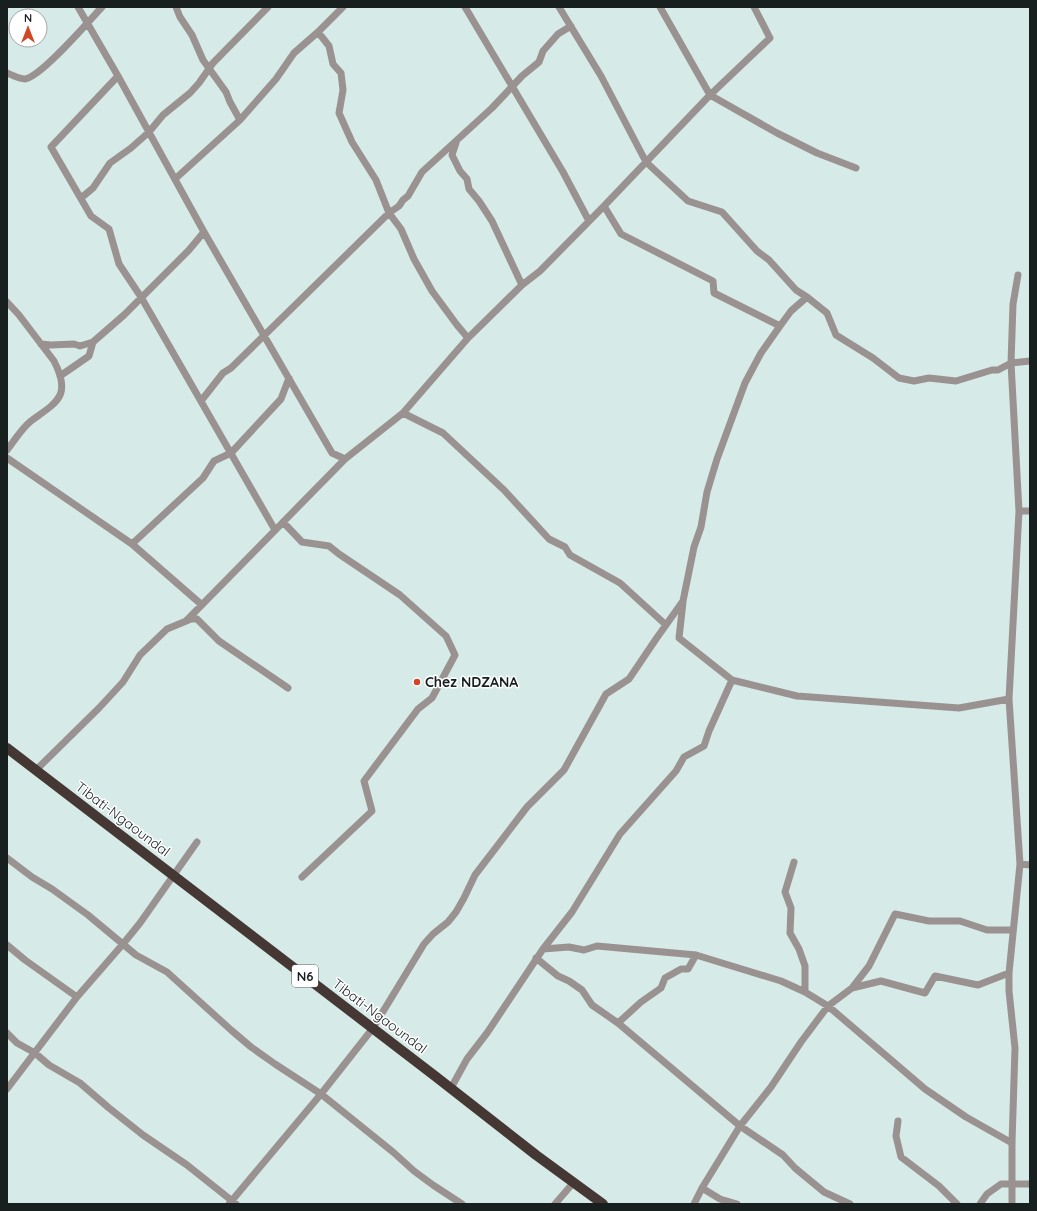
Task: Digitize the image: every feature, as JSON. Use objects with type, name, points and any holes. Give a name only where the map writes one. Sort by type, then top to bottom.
[{"type":"highway","name":"Tibati-Ngaoundal","points":[[7,748],[451,1088],[536,1155],[603,1204]]},
{"type":"street","points":[[78,7],[204,232],[332,454],[345,459]]},
{"type":"street","points":[[7,73],[23,79],[30,77],[74,39],[102,7]]},
{"type":"street","points":[[176,7],[180,17],[192,35],[203,60],[226,92],[240,120]]},
{"type":"street","points":[[81,198],[93,188],[110,163],[131,148],[149,132],[163,115],[194,88],[243,31],[268,7]]},
{"type":"street","points":[[175,179],[240,120],[276,79],[294,53],[343,7]]},
{"type":"street","points":[[465,7],[563,172],[589,221]]},
{"type":"street","points":[[559,7],[601,76],[646,162],[688,201],[722,212],[757,251],[769,260],[796,290],[827,313],[836,335],[873,358],[899,378],[914,382],[929,378],[956,381],[992,370],[998,370],[1011,363],[1030,361]]},
{"type":"street","points":[[660,7],[710,96],[817,153],[856,168]]},
{"type":"street","points":[[186,621],[345,459],[404,413],[468,338],[522,285],[540,272],[710,96],[770,38],[754,7]]},
{"type":"street","points":[[201,401],[224,372],[231,368],[265,336],[389,213],[399,206],[408,196],[422,172],[492,108],[522,76],[539,62],[543,51],[558,34],[571,26]]},
{"type":"street","points":[[318,32],[329,46],[333,64],[341,73],[343,90],[340,113],[352,142],[376,180],[389,213],[401,229],[414,259],[432,291],[456,325],[468,338]]},
{"type":"street","points":[[118,76],[51,147],[91,216],[109,229],[119,264],[141,297],[275,530]]},
{"type":"street","points":[[457,141],[452,155],[460,172],[467,179],[469,189],[492,221],[522,285]]},
{"type":"street","points":[[604,206],[622,234],[713,281],[714,293],[780,326]]},
{"type":"street","points":[[41,344],[74,344],[80,346],[93,342],[124,315],[189,250],[204,232]]},
{"type":"street","points":[[1012,1204],[1014,1048],[1009,973],[1020,864],[1009,699],[1019,511],[1011,363],[1014,304],[1018,275]]},
{"type":"street","points":[[807,297],[791,311],[761,354],[746,383],[717,459],[707,492],[701,527],[694,547],[683,601],[679,638],[732,680],[797,696],[959,708],[1009,699]]},
{"type":"street","points":[[7,302],[19,315],[54,362],[62,385],[60,396],[44,413],[22,430],[7,450]]},
{"type":"street","points":[[60,376],[89,356],[93,342]]},
{"type":"street","points":[[132,544],[203,478],[214,461],[231,453],[281,399],[289,378]]},
{"type":"street","points":[[404,413],[444,433],[515,500],[549,539],[565,547],[570,555],[620,583],[666,625]]},
{"type":"street","points":[[7,458],[132,544],[202,605]]},
{"type":"street","points":[[1019,511],[1030,511]]},
{"type":"street","points":[[283,522],[302,542],[329,546],[400,595],[446,636],[455,655],[432,698],[418,709],[364,780],[372,811],[302,877]]},
{"type":"street","points":[[7,1033],[17,1043],[35,1053],[49,1065],[80,1084],[143,1135],[187,1165],[232,1203],[373,1028],[424,944],[433,934],[448,922],[456,912],[475,874],[527,807],[564,770],[606,694],[630,679],[683,601]]},
{"type":"street","points":[[36,770],[99,708],[123,682],[140,655],[167,629],[191,619],[198,619],[219,641],[288,688]]},
{"type":"street","points":[[451,1088],[467,1060],[487,1033],[536,958],[572,912],[620,834],[676,771],[684,757],[704,746],[709,731],[732,680]]},
{"type":"street","points":[[7,1089],[77,997],[123,944],[162,893],[197,842]]},
{"type":"street","points":[[7,858],[88,915],[141,959],[170,975],[231,1030],[262,1054],[320,1094],[393,1152],[414,1171],[462,1204]]},
{"type":"street","points":[[794,862],[785,892],[791,908],[790,933],[799,948],[805,966],[805,992]]},
{"type":"street","points":[[1020,864],[1030,865]]},
{"type":"street","points":[[694,1204],[702,1188],[740,1126],[771,1087],[800,1042],[828,1006],[852,988],[870,966],[895,914],[929,922],[960,922],[987,930],[1013,930]]},
{"type":"street","points":[[7,945],[25,960],[77,997]]},
{"type":"street","points":[[543,948],[569,947],[584,950],[597,946],[696,955],[781,981],[805,992],[828,1006],[924,1089],[966,1117],[1012,1143]]},
{"type":"street","points":[[618,1023],[641,1002],[661,988],[664,978],[681,970],[688,969],[696,955]]},
{"type":"street","points":[[536,958],[558,976],[569,981],[582,990],[592,1005],[618,1023],[740,1126],[783,1155],[795,1168],[824,1192],[850,1204]]},
{"type":"street","points":[[852,988],[881,981],[925,993],[935,976],[978,985],[1009,973]]},
{"type":"street","points":[[898,1121],[896,1136],[901,1157],[939,1186],[957,1204]]},
{"type":"street","points":[[555,1204],[574,1182]]},
{"type":"street","points":[[980,1204],[987,1194],[1001,1184],[1030,1184]]},
{"type":"street","points":[[702,1188],[720,1199],[737,1204]]},
{"type":"place","name":"Chez NDZANA","points":[[417,682]]}]
